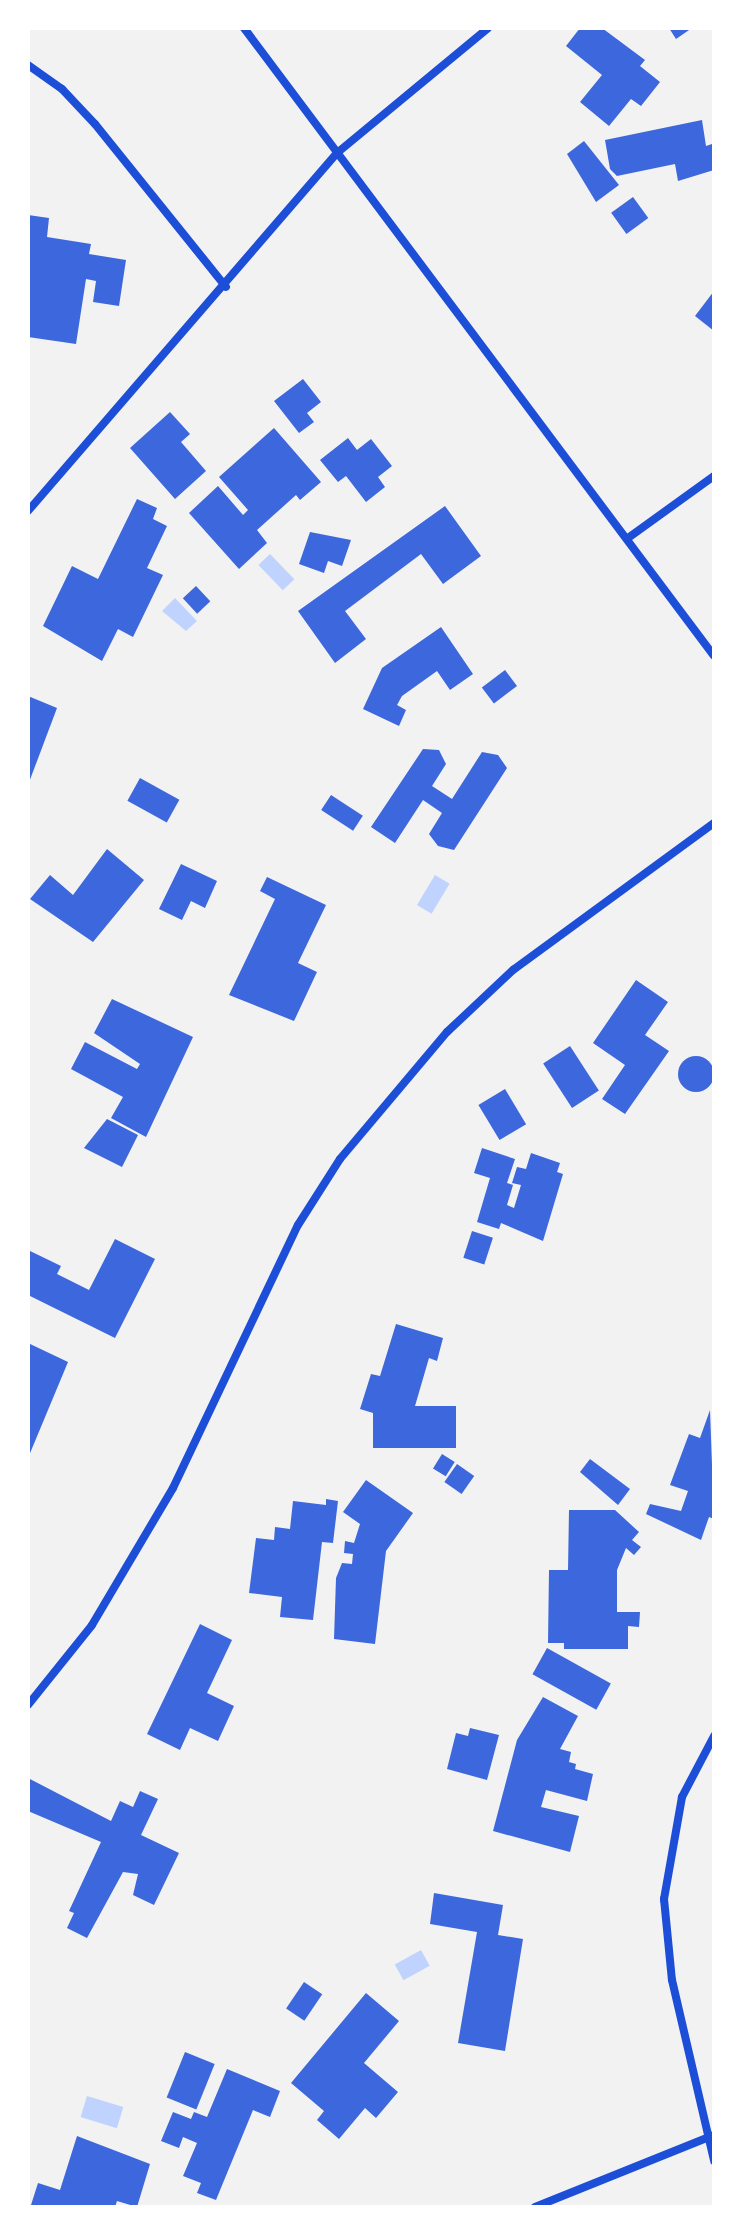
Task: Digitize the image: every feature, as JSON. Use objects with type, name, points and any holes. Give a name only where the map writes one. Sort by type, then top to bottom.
[{"type":"street","points":[[244,28],[714,656]]},
{"type":"street","points":[[28,511],[226,287],[337,153],[488,28]]},
{"type":"street","points":[[28,65],[62,89],[95,124],[226,287]]},
{"type":"street","points":[[628,538],[714,476]]},
{"type":"street","points":[[28,1705],[92,1625],[173,1488],[298,1225],[340,1159],[447,1032],[513,970],[714,823]]},
{"type":"street","points":[[714,1736],[682,1797],[664,1899],[672,1980],[711,2136],[714,2161]]},
{"type":"street","points":[[535,2207],[711,2136]]},
{"type":"water","points":[[270,554],[294,579],[283,590],[258,565]]},
{"type":"water","points":[[175,598],[197,621],[186,631],[162,611]]},
{"type":"water","points":[[435,875],[450,884],[432,914],[417,905]]},
{"type":"water","points":[[421,1950],[430,1966],[403,1980],[395,1965]]},
{"type":"water","points":[[87,2096],[123,2107],[117,2128],[81,2117]]},
{"type":"building","points":[[580,28],[602,28],[645,60],[640,66],[660,82],[641,106],[631,99],[609,126],[580,102],[602,75],[566,46]]},
{"type":"building","points":[[669,28],[692,28],[676,39]]},
{"type":"building","points":[[702,120],[706,146],[712,144],[714,170],[678,181],[675,164],[617,176],[610,169],[605,140]]},
{"type":"building","points":[[584,141],[619,185],[596,202],[567,154]]},
{"type":"building","points":[[633,197],[648,218],[626,234],[611,213]]},
{"type":"building","points":[[28,215],[49,218],[47,237],[91,244],[89,254],[126,260],[119,306],[93,302],[96,281],[86,279],[76,344],[28,337]]},
{"type":"building","points":[[714,291],[714,331],[695,316]]},
{"type":"building","points":[[303,379],[321,402],[307,413],[314,422],[299,433],[274,401]]},
{"type":"building","points":[[170,412],[190,434],[181,442],[206,471],[175,499],[130,448]]},
{"type":"building","points":[[274,428],[321,482],[300,500],[296,495],[257,530],[267,543],[239,569],[189,513],[218,486],[243,515],[248,510],[219,477]]},
{"type":"building","points":[[348,438],[357,450],[371,439],[392,466],[378,477],[385,487],[366,502],[346,476],[338,482],[320,460]]},
{"type":"building","points":[[137,499],[157,508],[153,519],[167,526],[147,568],[163,575],[133,637],[118,629],[102,661],[43,626],[72,566],[98,579]]},
{"type":"building","points":[[445,506],[481,556],[443,584],[421,554],[345,611],[366,639],[335,663],[298,611]]},
{"type":"building","points":[[310,532],[351,540],[342,566],[328,561],[324,573],[299,564]]},
{"type":"building","points":[[196,586],[210,601],[197,614],[183,598]]},
{"type":"building","points":[[441,627],[473,674],[450,690],[437,671],[402,696],[397,705],[406,710],[399,726],[363,709],[382,668]]},
{"type":"building","points":[[505,670],[517,686],[494,703],[482,687]]},
{"type":"building","points":[[28,696],[57,708],[28,785]]},
{"type":"building","points":[[423,749],[439,750],[446,764],[432,786],[452,799],[482,752],[498,755],[507,768],[454,850],[438,846],[429,834],[442,813],[423,800],[395,843],[371,827]]},
{"type":"building","points":[[140,778],[179,800],[167,823],[127,801]]},
{"type":"building","points":[[331,795],[363,816],[353,831],[321,810]]},
{"type":"building","points":[[107,849],[144,880],[93,942],[30,899],[50,875],[73,895]]},
{"type":"building","points":[[181,864],[217,881],[205,908],[191,901],[182,920],[159,909]]},
{"type":"building","points":[[267,877],[326,905],[298,963],[317,972],[294,1021],[229,995],[275,899],[260,891]]},
{"type":"building","points":[[636,980],[668,1002],[645,1035],[669,1051],[625,1114],[602,1099],[625,1065],[593,1043]]},
{"type":"building","points":[[112,999],[193,1037],[146,1137],[111,1118],[123,1097],[71,1069],[85,1042],[137,1069],[140,1064],[94,1033]]},
{"type":"building","points":[[570,1046],[599,1090],[572,1108],[543,1063]]},
{"type":"building","points":[[696,1056],[709,1061],[714,1074],[709,1087],[696,1092],[683,1087],[678,1074],[683,1061]]},
{"type":"building","points":[[505,1089],[526,1124],[500,1140],[478,1105]]},
{"type":"building","points":[[107,1119],[138,1135],[122,1167],[84,1148]]},
{"type":"building","points":[[482,1148],[515,1159],[507,1183],[513,1185],[507,1205],[514,1208],[521,1185],[512,1183],[517,1167],[526,1169],[531,1153],[560,1163],[557,1172],[563,1174],[543,1241],[501,1223],[499,1229],[477,1222],[490,1178],[474,1173]]},
{"type":"building","points":[[472,1231],[493,1238],[484,1264],[463,1258]]},
{"type":"building","points":[[115,1239],[155,1259],[115,1338],[28,1295],[28,1250],[61,1266],[57,1274],[89,1290]]},
{"type":"building","points":[[396,1324],[443,1338],[437,1361],[429,1358],[415,1406],[456,1406],[456,1448],[373,1448],[373,1413],[360,1409],[371,1374],[380,1376]]},
{"type":"building","points":[[28,1343],[68,1362],[28,1458]]},
{"type":"building","points":[[710,1410],[714,1519],[709,1517],[701,1540],[646,1514],[650,1504],[681,1511],[688,1491],[670,1485],[689,1434],[700,1438]]},
{"type":"building","points":[[442,1454],[455,1462],[446,1476],[433,1468]]},
{"type":"building","points":[[590,1459],[630,1489],[618,1505],[580,1472]]},
{"type":"building","points":[[457,1464],[474,1476],[462,1494],[444,1482]]},
{"type":"building","points":[[366,1480],[413,1513],[386,1551],[375,1644],[334,1639],[336,1578],[342,1563],[352,1564],[353,1554],[344,1553],[345,1541],[354,1543],[360,1524],[343,1512]]},
{"type":"building","points":[[326,1499],[338,1501],[333,1543],[322,1542],[313,1620],[280,1617],[282,1597],[249,1593],[256,1538],[274,1540],[275,1527],[290,1529],[293,1501],[326,1505]]},
{"type":"building","points":[[569,1510],[615,1510],[639,1532],[632,1540],[641,1547],[634,1555],[626,1548],[617,1570],[617,1612],[640,1612],[639,1627],[628,1626],[628,1649],[564,1649],[564,1643],[548,1643],[549,1570],[568,1570]]},
{"type":"building","points":[[200,1624],[232,1640],[207,1693],[234,1706],[218,1741],[190,1728],[180,1750],[147,1734]]},
{"type":"building","points":[[547,1648],[611,1683],[596,1710],[532,1674]]},
{"type":"building","points":[[543,1697],[578,1716],[560,1749],[571,1752],[569,1762],[576,1764],[575,1769],[593,1774],[587,1801],[546,1790],[541,1807],[579,1816],[570,1852],[493,1831],[517,1740]]},
{"type":"building","points":[[470,1728],[499,1735],[487,1780],[447,1769],[456,1733],[468,1736]]},
{"type":"building","points":[[28,1778],[111,1821],[120,1801],[133,1807],[140,1791],[158,1799],[141,1835],[179,1853],[154,1905],[133,1895],[138,1874],[123,1872],[87,1938],[67,1928],[74,1913],[69,1911],[101,1842],[28,1811]]},
{"type":"building","points":[[434,1893],[503,1905],[498,1935],[523,1939],[505,2051],[458,2043],[477,1932],[430,1924]]},
{"type":"building","points":[[304,1982],[322,1994],[304,2021],[286,2009]]},
{"type":"building","points":[[366,1993],[399,2021],[364,2063],[398,2092],[376,2118],[365,2108],[339,2139],[317,2120],[324,2111],[291,2083]]},
{"type":"building","points":[[185,2052],[215,2064],[196,2109],[167,2097]]},
{"type":"building","points":[[227,2069],[280,2091],[270,2117],[253,2110],[216,2200],[197,2193],[201,2183],[183,2176],[197,2143],[183,2137],[179,2148],[161,2141],[173,2112],[191,2119],[194,2112],[207,2117]]},
{"type":"building","points":[[77,2136],[150,2164],[137,2207],[117,2201],[115,2207],[31,2205],[38,2183],[60,2190]]}]
